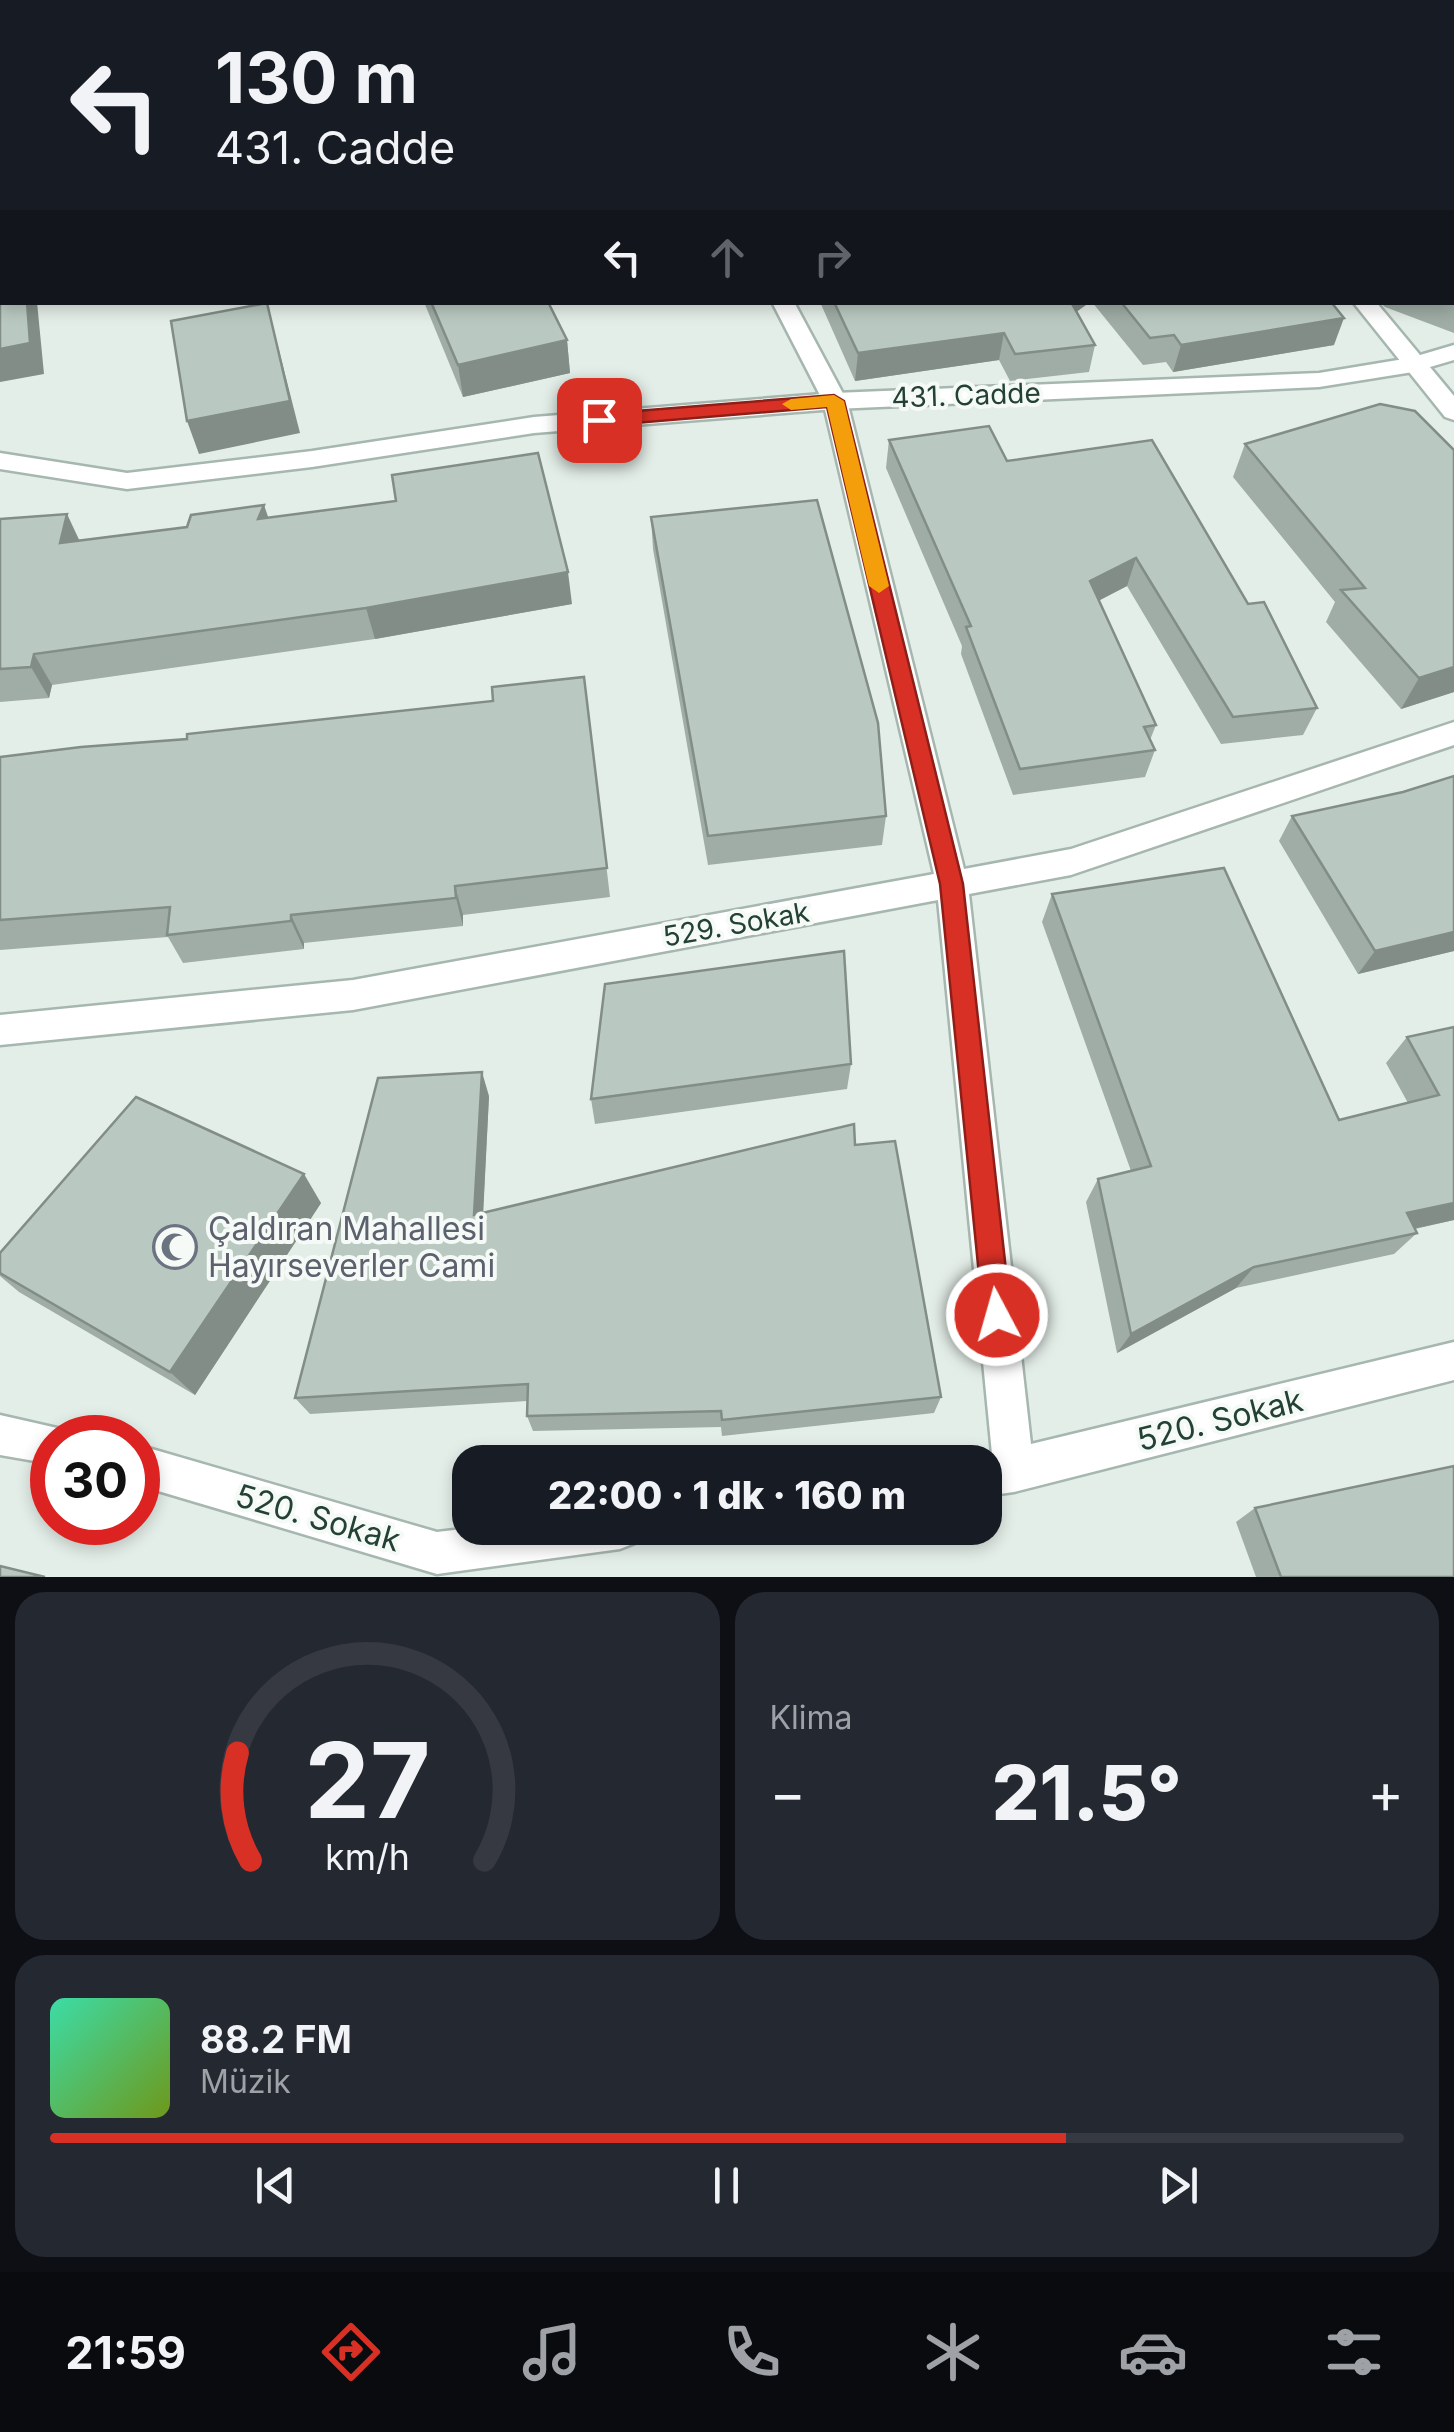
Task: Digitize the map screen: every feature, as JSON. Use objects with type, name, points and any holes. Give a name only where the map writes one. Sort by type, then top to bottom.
[{"type":"street","points":[[785,305],[834,401],[952,884],[997,1445]]},
{"type":"street","points":[[1366,305],[1454,412]]},
{"type":"street","name":"431. Cadde","points":[[0,462],[127,481],[534,426],[834,401],[1319,380],[1412,365],[1454,352]]},
{"type":"street","name":"529. Sokak","points":[[0,1030],[353,995],[1071,862],[1454,734]]},
{"type":"street","name":"520. Sokak","points":[[1002,1473],[1454,1361]]},
{"type":"street","points":[[0,1435],[30,1440]]},
{"type":"street","name":"520. Sokak","points":[[160,1473],[434,1565],[535,1545]]},
{"type":"building","points":[[0,305],[27,305],[30,343],[0,349]]},
{"type":"building","points":[[267,305],[290,401],[187,421],[171,321]]},
{"type":"building","points":[[432,305],[550,305],[567,340],[458,365]]},
{"type":"building","points":[[835,305],[1073,305],[1095,345],[1015,354],[1004,333],[858,353]]},
{"type":"building","points":[[1123,305],[1333,305],[1344,318],[1181,345],[1174,335],[1150,338]]},
{"type":"building","points":[[1380,404],[1415,411],[1454,450],[1454,667],[1419,678],[1341,590],[1365,588],[1245,444]]},
{"type":"building","points":[[989,426],[1007,461],[1152,440],[1248,604],[1264,602],[1317,708],[1233,717],[1136,558],[1090,581],[1156,725],[1144,727],[1155,750],[1020,769],[966,627],[971,626],[889,440]]},
{"type":"building","points":[[538,453],[568,572],[366,608],[34,654],[31,667],[0,669],[0,519],[67,514],[60,543],[187,527],[191,515],[264,505],[258,519],[396,501],[392,475]]},
{"type":"building","points":[[817,500],[878,723],[886,816],[708,836],[651,517]]},
{"type":"building","points":[[584,677],[607,868],[455,886],[456,898],[291,915],[291,921],[167,935],[170,907],[0,920],[0,757],[187,739],[187,734],[493,701],[492,687]]},
{"type":"building","points":[[1454,776],[1454,932],[1375,951],[1292,816],[1403,792]]},
{"type":"building","points":[[1224,868],[1339,1120],[1439,1095],[1407,1037],[1454,1027],[1454,1203],[1407,1213],[1417,1233],[1254,1267],[1131,1334],[1098,1179],[1151,1166],[1052,894]]},
{"type":"building","points":[[844,951],[851,1064],[591,1099],[605,984]]},
{"type":"building","points":[[482,1072],[474,1215],[854,1124],[855,1145],[895,1141],[941,1397],[722,1420],[721,1411],[527,1416],[528,1384],[295,1398],[378,1078]]},
{"type":"building","name":"Çaldıran Mahallesi Hayırseverler Cami","points":[[136,1097],[304,1174],[170,1372],[0,1273],[0,1253]]},
{"type":"building","points":[[1454,1466],[1454,1577],[1281,1577],[1255,1508]]},
{"type":"building","points":[[0,1566],[45,1577],[0,1577]]},
{"type":"slow traffic","points":[[791,404],[834,401],[879,586]]},
{"type":"place","name":"Çaldıran Mahallesi Hayırseverler Cami","points":[[175,1247]]},
{"type":"route","points":[[599,420],[834,401],[952,884],[997,1315]]}]
